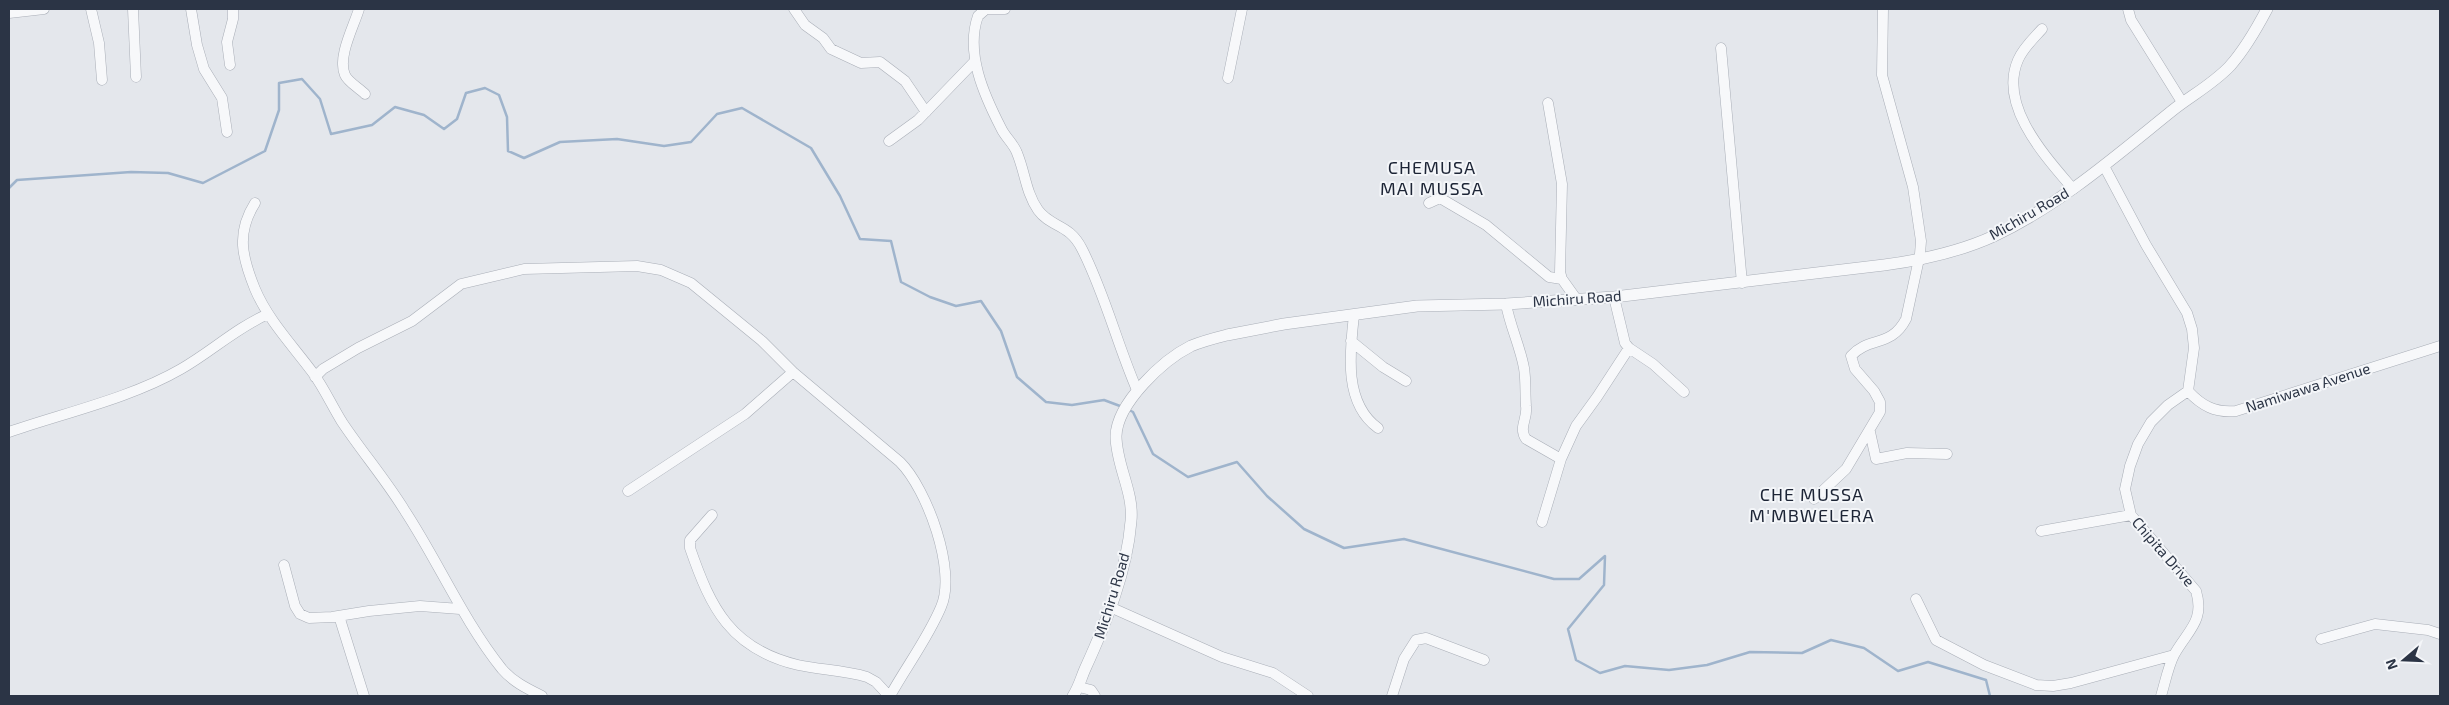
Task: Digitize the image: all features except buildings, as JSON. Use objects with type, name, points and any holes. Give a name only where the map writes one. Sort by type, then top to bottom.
[{"type":"street","points":[[9,13],[44,9]]},
{"type":"street","points":[[91,9],[99,44],[102,80]]},
{"type":"street","points":[[133,9],[136,77]]},
{"type":"street","points":[[191,9],[197,44],[204,69],[222,98],[227,132]]},
{"type":"street","points":[[230,65],[227,42],[233,19],[233,9]]},
{"type":"street","points":[[359,9],[344,51],[343,66],[348,80],[365,94]]},
{"type":"street","points":[[794,9],[805,25],[823,38],[831,50],[861,63],[880,62],[905,81],[926,112]]},
{"type":"street","points":[[1005,9],[986,9],[978,16],[974,62],[1000,126],[1017,152],[1035,205],[1047,219],[1071,233],[1081,247],[1097,281],[1120,351],[1137,390]]},
{"type":"street","points":[[1228,78],[1242,9]]},
{"type":"street","points":[[1814,499],[1846,469],[1870,432],[1880,412],[1880,402],[1874,391],[1855,369],[1851,356],[1870,344],[1886,341],[1902,327],[1906,319],[1919,260],[1921,241],[1913,187],[1882,75],[1883,9]]},
{"type":"street","points":[[2128,9],[2131,20],[2182,102]]},
{"type":"street","name":"Michiru Road","points":[[1076,691],[1096,649],[1122,573],[1132,513],[1128,488],[1118,452],[1117,428],[1121,415],[1137,390],[1175,356],[1192,346],[1211,339],[1284,324],[1417,306],[1506,304],[1614,297],[1742,283],[1919,260],[1958,249],[1993,236],[2073,189],[2182,102],[2218,78],[2231,64],[2267,9]]},
{"type":"street","points":[[2042,29],[2018,60],[2014,80],[2016,103],[2027,128],[2044,155],[2073,189]]},
{"type":"street","points":[[1721,48],[1742,283]]},
{"type":"street","points":[[889,142],[926,112],[974,62]]},
{"type":"street","points":[[1548,103],[1562,184],[1560,272],[1562,279],[1577,300]]},
{"type":"street","points":[[2104,166],[2146,245],[2187,313],[2192,329],[2194,348],[2188,391]]},
{"type":"street","points":[[1429,203],[1440,198],[1454,205],[1492,230],[1549,277],[1562,279]]},
{"type":"street","points":[[255,203],[246,217],[242,250],[256,291],[268,314],[315,377],[342,421],[406,512],[460,609],[503,670],[522,686],[542,696]]},
{"type":"street","points":[[315,377],[342,357],[412,321],[461,284],[524,269],[637,266],[661,270],[691,284],[762,341],[793,372],[911,473],[928,504],[945,580],[942,606],[889,696],[876,682],[867,677],[775,659],[733,633],[716,611],[690,548],[690,540],[712,515]]},
{"type":"street","points":[[1614,297],[1623,336],[1629,348],[1654,364],[1684,392]]},
{"type":"street","points":[[1506,304],[1511,329],[1524,368],[1527,414],[1522,428],[1523,434],[1526,439],[1561,459]]},
{"type":"street","points":[[9,432],[144,387],[181,369],[250,322],[268,314]]},
{"type":"street","points":[[1354,315],[1350,366],[1356,395],[1370,422],[1378,428]]},
{"type":"street","points":[[1351,341],[1406,381]]},
{"type":"street","name":"Namiwawa Avenue","points":[[2188,391],[2200,404],[2220,412],[2236,411],[2440,346]]},
{"type":"street","points":[[1542,522],[1561,459],[1576,426],[1597,398],[1629,348]]},
{"type":"street","points":[[628,491],[746,414],[793,372]]},
{"type":"street","name":"Chipita Drive","points":[[2161,696],[2174,655],[2197,619],[2200,604],[2196,591],[2130,515],[2125,489],[2130,466],[2138,444],[2151,422],[2168,405],[2188,391]]},
{"type":"street","points":[[1870,432],[1876,459],[1907,453],[1947,454]]},
{"type":"street","points":[[2041,531],[2130,515]]},
{"type":"street","points":[[284,565],[294,606],[300,614],[318,619],[369,610],[420,606],[460,609]]},
{"type":"street","points":[[1916,600],[1936,640],[1984,665],[2036,685],[2053,686],[2071,683],[2174,655]]},
{"type":"street","points":[[1110,607],[1222,657],[1273,673],[1308,696]]},
{"type":"street","points":[[339,616],[364,696]]},
{"type":"street","points":[[2321,639],[2375,624],[2428,630],[2440,634]]},
{"type":"street","points":[[1392,696],[1404,659],[1416,640],[1426,638],[1484,660]]},
{"type":"street","points":[[1076,691],[1091,690],[1095,696]]},
{"type":"waterway","points":[[9,188],[17,180],[131,172],[168,173],[203,183],[265,151],[279,110],[279,83],[302,79],[320,99],[331,134],[372,125],[395,107],[424,115],[444,129],[457,119],[466,93],[485,88],[499,95],[507,117],[508,151],[524,158],[560,142],[617,139],[664,146],[691,142],[717,114],[742,108],[811,148],[840,196],[860,239],[891,241],[901,282],[930,297],[956,306],[981,301],[1001,331],[1017,377],[1046,402],[1072,405],[1104,400],[1120,406]]},
{"type":"waterway","points":[[1129,410],[1133,412],[1153,454],[1188,477],[1237,462],[1267,496],[1304,529],[1344,548],[1404,539],[1554,579],[1579,579],[1605,556],[1604,585],[1568,629],[1576,660],[1600,673],[1625,666],[1669,670],[1707,665],[1750,652],[1802,653],[1831,640],[1864,648],[1898,671],[1928,662],[1986,680],[1990,696]]},
{"type":"district","name":"CHEMUSA MAI MUSSA","points":[[1432,178]]},
{"type":"district","name":"CHE MUSSA M'MBWELERA","points":[[1812,505]]}]
